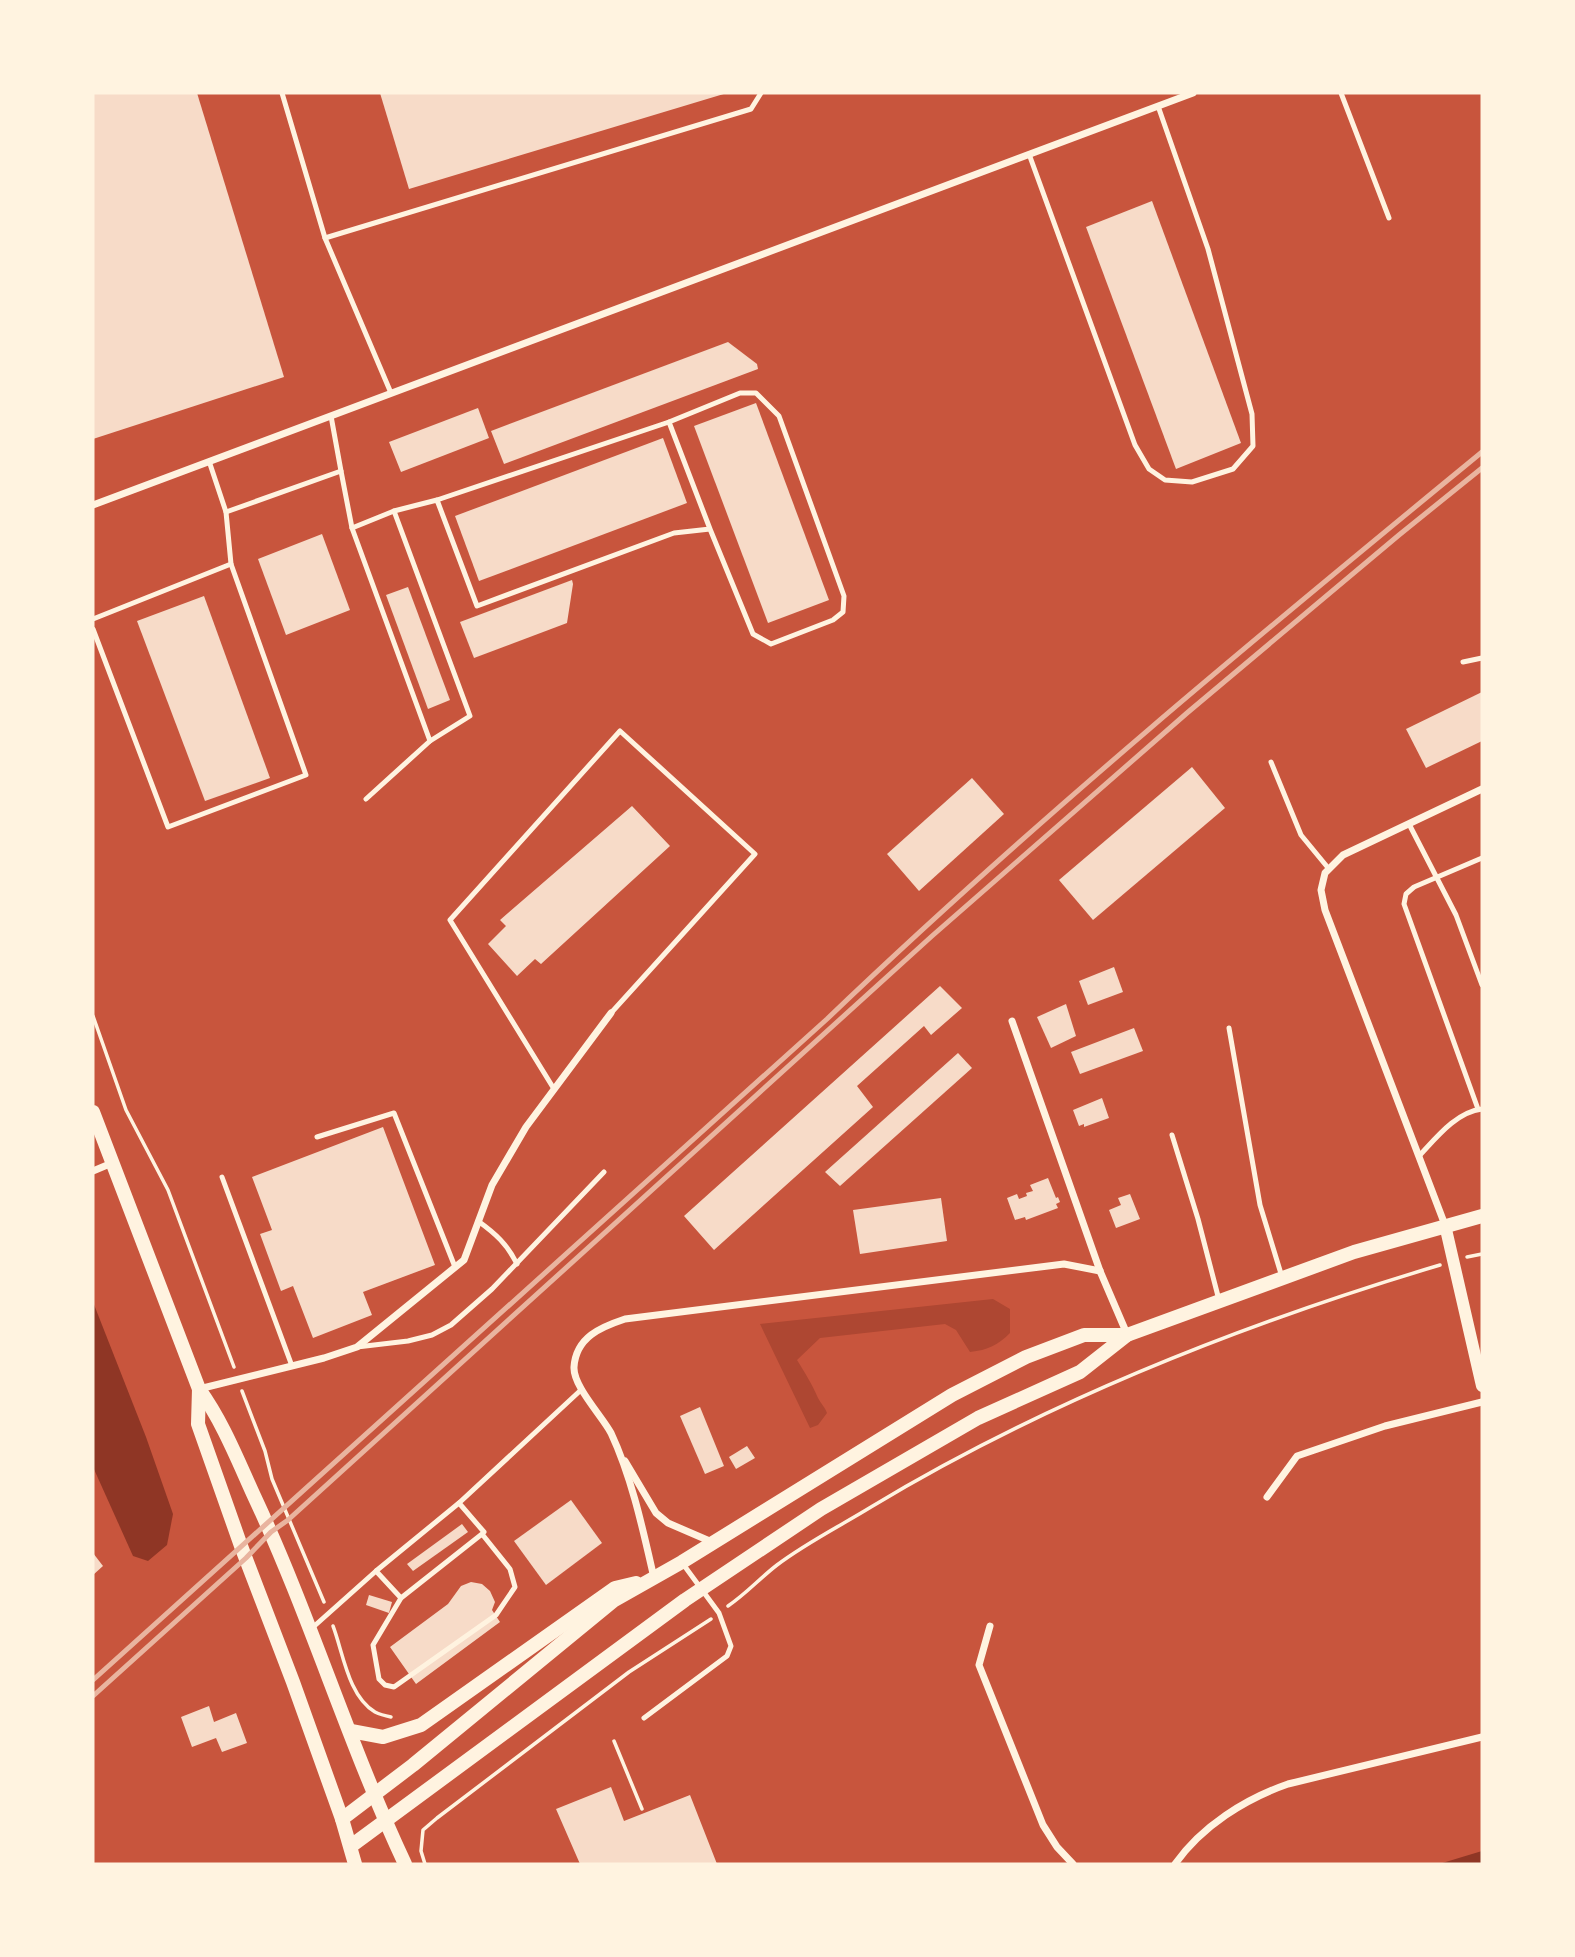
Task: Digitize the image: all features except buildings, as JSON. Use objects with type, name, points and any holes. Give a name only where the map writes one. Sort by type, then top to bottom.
[{"type":"main road","points":[[93,1112],[198,1389],[214,1410],[267,1523],[385,1821],[405,1864]]},
{"type":"main road","points":[[351,1846],[700,1589],[821,1509],[978,1418],[1080,1372],[1127,1335],[1354,1252],[1482,1216]]},
{"type":"main road","points":[[342,1819],[375,1796],[613,1601],[682,1562],[952,1395],[1014,1363],[1084,1335],[1127,1335]]},
{"type":"main road","points":[[198,1389],[198,1424],[342,1819],[355,1864]]},
{"type":"main road","points":[[351,1731],[383,1737],[421,1725],[614,1588],[654,1578]]},
{"type":"street","points":[[93,505],[1158,106],[1175,96],[1193,93]]},
{"type":"street","points":[[1482,789],[1343,855],[1325,873],[1321,890],[1325,910],[1445,1225],[1482,1385]]},
{"type":"street","points":[[198,1389],[324,1358],[357,1346],[464,1260],[492,1185],[526,1127],[611,1013]]},
{"type":"street","points":[[1012,1021],[1100,1271],[1127,1335]]},
{"type":"street","points":[[93,1171],[111,1163]]},
{"type":"street","points":[[713,1542],[668,1523],[656,1513],[619,1452],[609,1430],[582,1389],[574,1370],[578,1353],[585,1339],[602,1327],[625,1319],[1064,1264],[1100,1271]]},
{"type":"street","points":[[1267,1497],[1297,1456],[1385,1426],[1482,1402]]},
{"type":"street","points":[[619,1452],[643,1529],[654,1578]]},
{"type":"street","points":[[990,1626],[979,1665],[1043,1825],[1057,1847],[1073,1864]]},
{"type":"street","points":[[1175,1864],[1208,1829],[1261,1794],[1288,1784],[1482,1737]]},
{"type":"lane","points":[[282,93],[325,239],[391,393]]},
{"type":"lane","points":[[325,239],[751,109],[761,93]]},
{"type":"lane","points":[[1342,93],[1389,218]]},
{"type":"lane","points":[[1029,154],[1135,445],[1149,469],[1165,480],[1192,482],[1233,469],[1253,446],[1252,414],[1208,249],[1158,106]]},
{"type":"lane","points":[[352,528],[394,510],[437,500],[669,422],[740,393],[756,393],[779,416],[844,596],[843,612],[833,620],[771,644],[752,634],[669,422]]},
{"type":"lane","points":[[331,416],[352,528],[430,741]]},
{"type":"lane","points":[[93,629],[168,827],[306,775],[231,564],[226,512],[209,461]]},
{"type":"lane","points":[[226,512],[341,471]]},
{"type":"lane","points":[[437,500],[477,606],[664,537],[710,529]]},
{"type":"lane","points":[[366,799],[430,741],[470,716],[394,510]]},
{"type":"lane","points":[[93,619],[231,564]]},
{"type":"lane","points":[[1463,662],[1482,657]]},
{"type":"lane","points":[[554,1089],[450,920],[620,731],[755,854],[611,1013]]},
{"type":"lane","points":[[1271,762],[1301,835],[1329,869]]},
{"type":"lane","points":[[1409,824],[1456,915],[1482,985]]},
{"type":"lane","points":[[1419,1156],[1446,1128],[1468,1112],[1480,1109],[1404,904],[1406,894],[1437,876],[1482,858]]},
{"type":"lane","points":[[1229,1028],[1260,1205],[1282,1277]]},
{"type":"lane","points":[[317,1137],[394,1113],[456,1267]]},
{"type":"lane","points":[[1171,1135],[1198,1219],[1219,1300]]},
{"type":"lane","points":[[357,1346],[408,1341],[432,1335],[451,1325],[517,1264],[604,1172]]},
{"type":"lane","points":[[222,1177],[292,1366]]},
{"type":"lane","points":[[478,1221],[500,1237],[517,1264]]},
{"type":"lane","points":[[311,1629],[459,1503],[582,1389]]},
{"type":"lane","points":[[459,1503],[510,1569],[515,1587],[496,1615],[394,1687],[385,1685],[379,1679],[373,1645],[401,1598],[482,1534]]},
{"type":"lane","points":[[645,1718],[727,1656],[731,1646],[719,1613],[682,1562]]},
{"type":"lane","points":[[376,1571],[401,1598]]},
{"type":"path","points":[[425,1864],[421,1851],[423,1830],[437,1818],[629,1672],[719,1613],[777,1564],[912,1482],[1021,1426],[1110,1385],[1317,1304],[1482,1254]]},
{"type":"path","points":[[614,1741],[642,1809]]},
{"type":"path","points":[[430,1809],[437,1818]]},
{"type":"shaded area","points":[[993,1299],[1010,1309],[1010,1333],[997,1344],[982,1350],[970,1352],[956,1330],[945,1324],[820,1338],[797,1360],[827,1413],[818,1425],[810,1428],[760,1324]]},
{"type":"shaded area","points":[[93,1302],[173,1514],[167,1545],[148,1561],[133,1556],[93,1467]]},
{"type":"shaded area","points":[[1482,1851],[1482,1864],[1439,1864]]},
{"type":"railway","points":[[93,1680],[1067,800],[1482,452]]},
{"type":"railway","points":[[93,1696],[932,936],[1187,713],[1482,468]]}]
